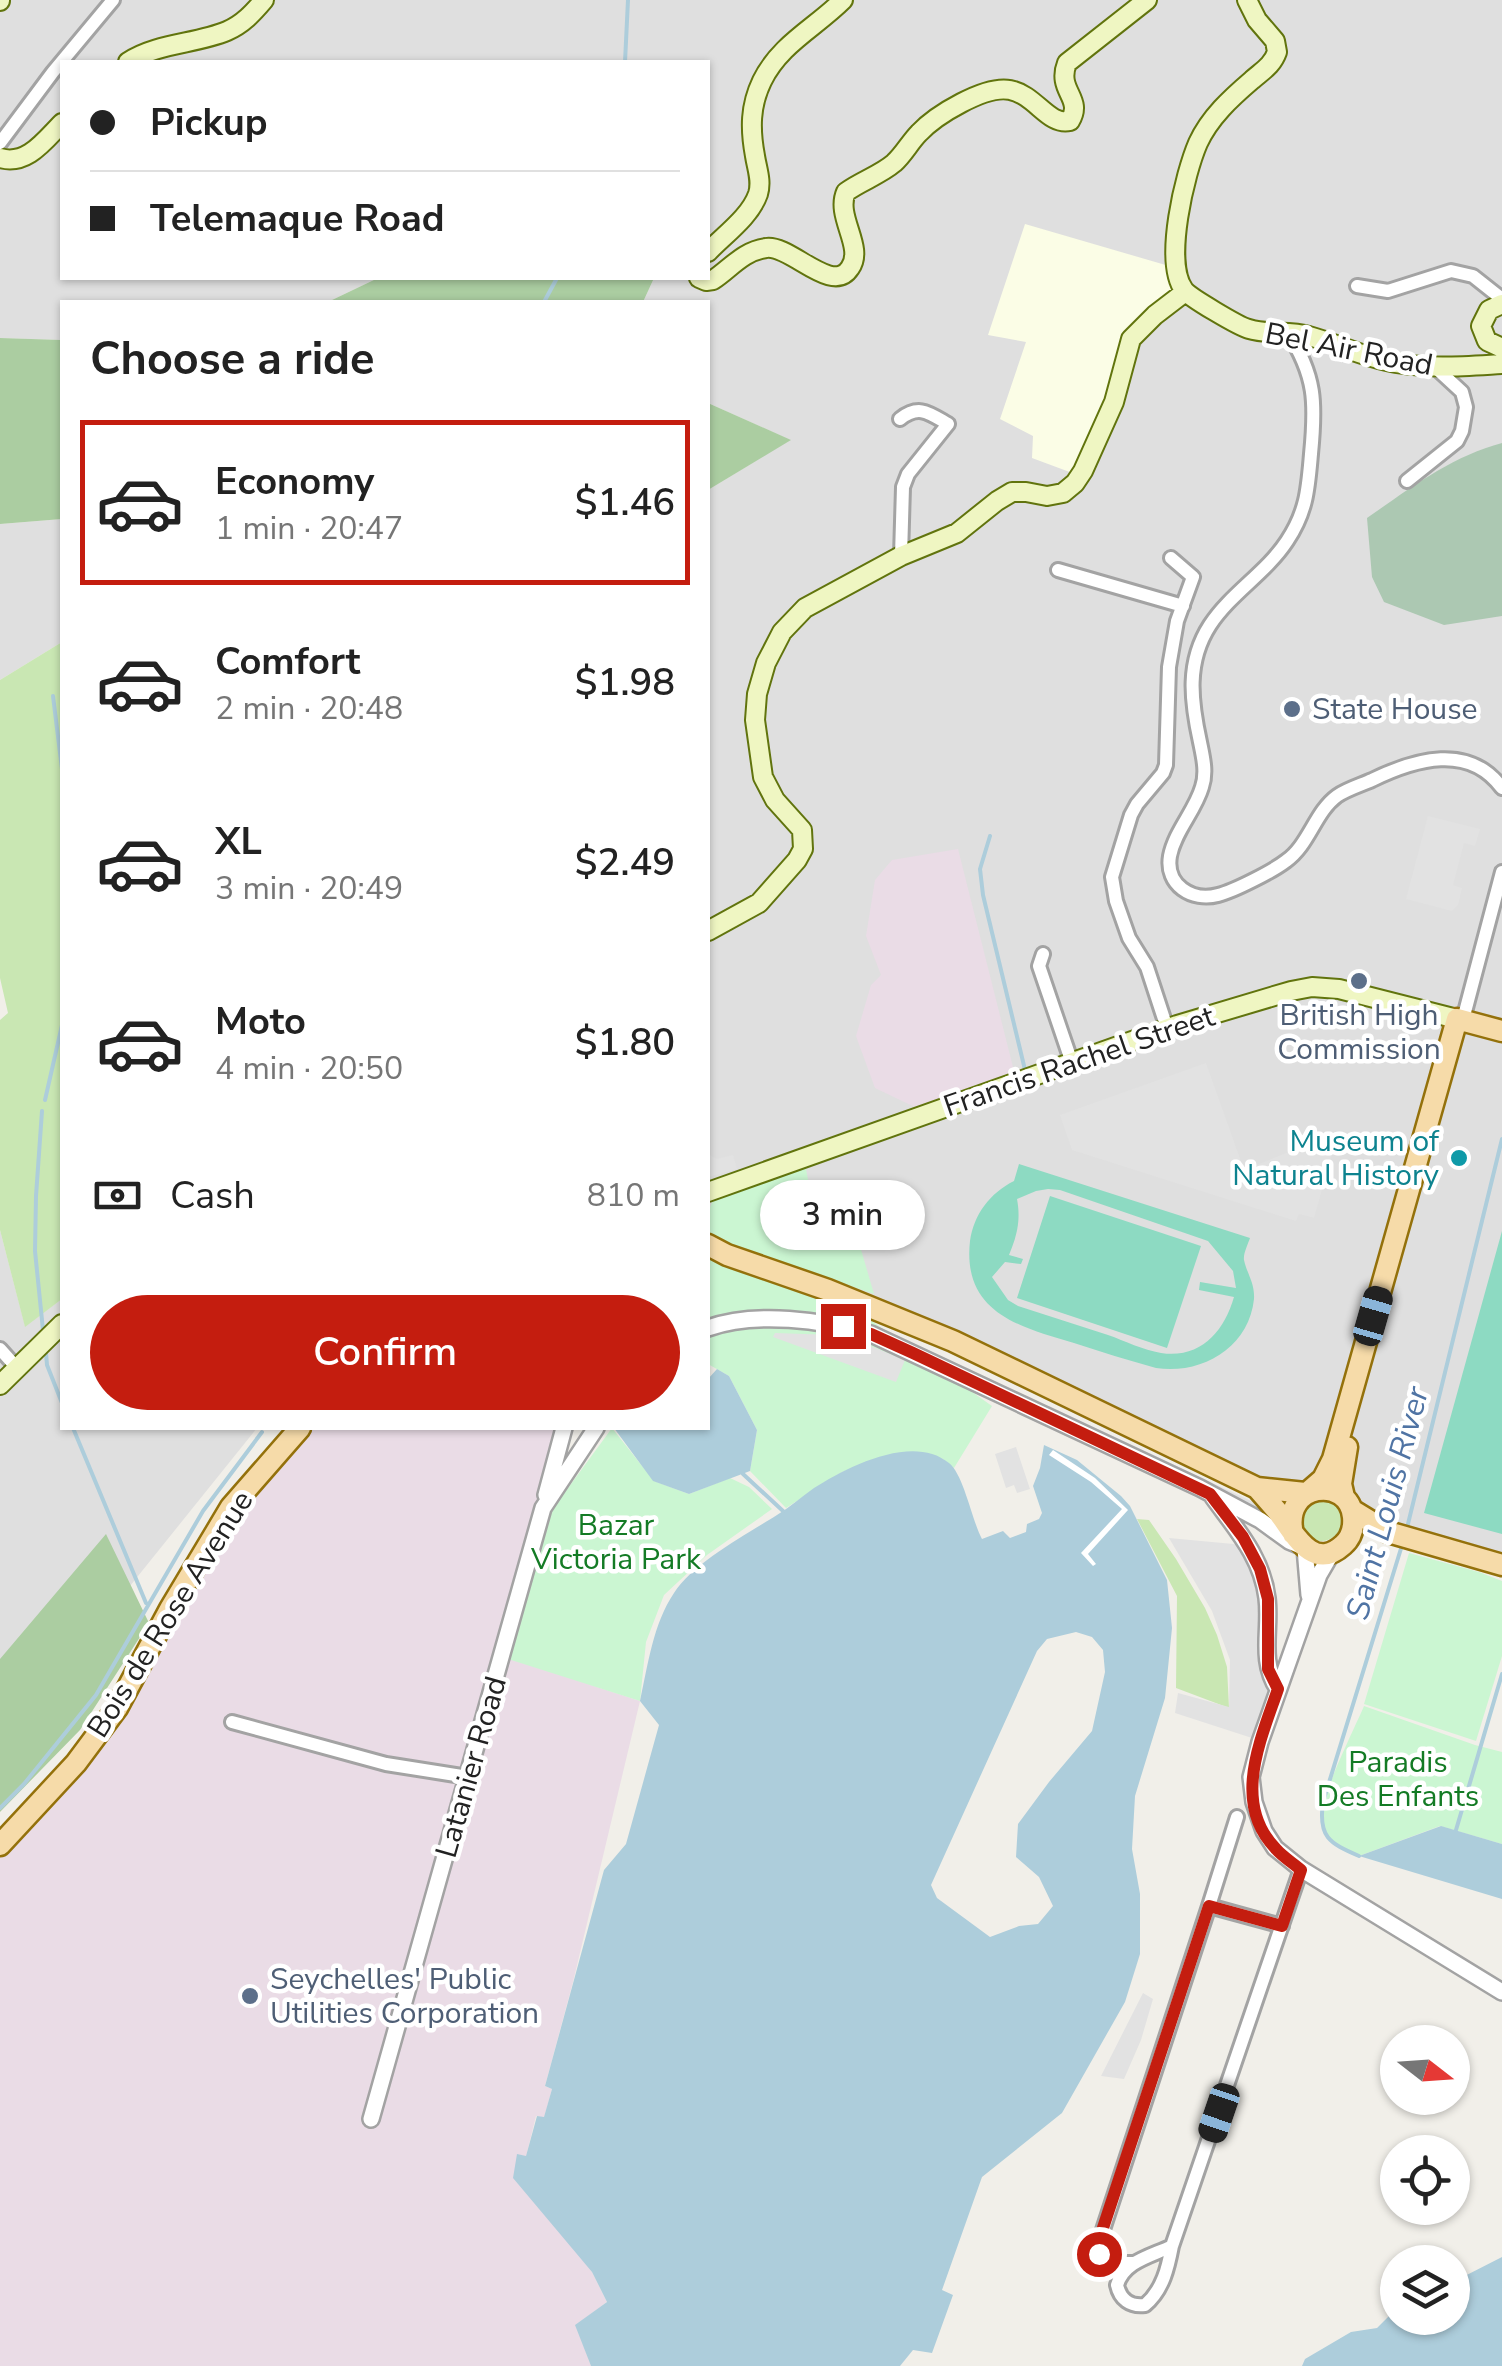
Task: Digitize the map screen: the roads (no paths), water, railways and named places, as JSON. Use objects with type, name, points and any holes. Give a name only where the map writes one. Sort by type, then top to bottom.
[{"type":"main road","points":[[132,60],[226,31],[250,17],[264,0]]},
{"type":"main road","points":[[710,250],[745,215],[757,196],[759,176],[750,122],[761,82],[787,46],[843,0]]},
{"type":"main road","points":[[703,280],[712,280],[745,254],[767,247],[786,251],[822,273],[844,274],[854,254],[842,209],[846,192],[890,166],[934,120],[987,92],[1014,91],[1034,101],[1055,120],[1070,121],[1075,108],[1064,84],[1067,63],[1147,0]]},
{"type":"main road","points":[[710,931],[760,902],[804,849],[802,830],[775,800],[763,776],[754,720],[766,663],[782,632],[805,608],[902,556],[957,533],[1012,492],[1047,496],[1063,493],[1084,470],[1110,413],[1132,339],[1185,292],[1174,245],[1192,157],[1208,124],[1227,102],[1270,66],[1277,52],[1274,40],[1247,0]]},
{"type":"main road","points":[[0,158],[24,157],[60,125]]},
{"type":"main road","name":"Bel Air Road","points":[[1185,292],[1254,331],[1309,336],[1394,363],[1436,368],[1502,364]]},
{"type":"main road","points":[[1502,302],[1489,310],[1481,326],[1487,341],[1502,348]]},
{"type":"main road","name":"Francis Rachel Street","points":[[710,1191],[1167,1028],[1280,994],[1312,987],[1340,989],[1464,1018]]},
{"type":"main road","points":[[1464,1018],[1502,1031]]},
{"type":"main road","points":[[1300,1543],[1290,1522],[1292,1511],[1297,1501],[1323,1479],[1333,1459],[1464,1018]]},
{"type":"main road","points":[[1340,1547],[1352,1533],[1354,1522],[1341,1484],[1344,1460],[1464,1018]]},
{"type":"main road","points":[[717,1256],[846,1297],[953,1341],[1257,1488],[1307,1493],[1333,1491],[1400,1535],[1502,1565]]},
{"type":"main road","points":[[0,1386],[60,1326]]},
{"type":"main road","name":"Bois de Rose Avenue","points":[[0,1845],[76,1763],[117,1708],[232,1506],[298,1430]]},
{"type":"main road","points":[[1257,1488],[1300,1543],[1319,1553],[1400,1535]]},
{"type":"street","points":[[63,60],[113,0]]},
{"type":"street","points":[[0,143],[60,64]]},
{"type":"street","points":[[1357,286],[1388,291],[1452,271],[1473,276],[1502,302]]},
{"type":"street","points":[[1287,332],[1299,350],[1314,401],[1310,483],[1303,510],[1287,542],[1210,625],[1198,651],[1192,671],[1192,701],[1205,773],[1170,858],[1176,885],[1200,897],[1219,895],[1288,860],[1337,796],[1398,768],[1445,759],[1467,761],[1491,773],[1502,788]]},
{"type":"street","points":[[1407,482],[1457,441],[1462,431],[1466,407],[1462,392],[1436,368]]},
{"type":"street","points":[[900,418],[917,410],[948,424],[908,474],[903,487],[902,556]]},
{"type":"street","points":[[1167,1028],[1147,967],[1130,938],[1116,901],[1112,878],[1131,814],[1166,765],[1169,667],[1177,621],[1193,578],[1172,558]]},
{"type":"street","points":[[1058,570],[1182,606]]},
{"type":"street","points":[[1464,1018],[1502,872]]},
{"type":"street","points":[[1042,954],[1039,966],[1072,1062]]},
{"type":"street","points":[[710,1327],[730,1320],[812,1322],[871,1334],[1210,1494],[1260,1520],[1288,1541],[1300,1543],[1310,1599]]},
{"type":"street","points":[[0,1349],[17,1368]]},
{"type":"street","points":[[543,1508],[563,1430]]},
{"type":"street","name":"Latanier Road","points":[[371,2118],[543,1508],[595,1430]]},
{"type":"street","points":[[1210,1494],[1243,1537],[1260,1569],[1268,1599],[1268,1669],[1278,1689]]},
{"type":"street","points":[[1340,1547],[1325,1562],[1310,1599],[1254,1762],[1252,1789],[1258,1818],[1274,1848],[1301,1870],[1502,1992]]},
{"type":"street","points":[[232,1722],[386,1764],[468,1777]]},
{"type":"street","points":[[1133,2264],[1099,2254],[1098,2245],[1237,1817]]},
{"type":"street","points":[[1172,2246],[1126,2268],[1118,2278],[1119,2292],[1128,2302],[1145,2305],[1160,2287],[1301,1870]]},
{"type":"street","points":[[1209,1906],[1282,1926]]},
{"type":"water","points":[[717,1369],[729,1376],[757,1430],[750,1471],[689,1494],[653,1481],[615,1430],[710,1430],[710,1377]]},
{"type":"water","points":[[1044,1445],[1077,1460],[1121,1496],[1130,1506],[1167,1580],[1172,1628],[1165,1698],[1135,1796],[1132,1849],[1140,1894],[1140,1954],[1125,2002],[1062,2113],[982,2177],[942,2290],[953,2295],[932,2353],[913,2350],[900,2366],[591,2366],[575,2325],[607,2302],[592,2272],[513,2178],[517,2154],[526,2156],[537,2116],[544,2117],[552,2089],[545,2086],[604,1870],[626,1844],[659,1725],[640,1701],[652,1645],[667,1605],[683,1582],[707,1560],[814,1488],[880,1456],[917,1451],[949,1463],[959,1477],[982,1539],[1003,1531],[1010,1538],[1026,1532],[1027,1524],[1039,1519],[1042,1513],[1033,1486]],"holes":[[[1076,1632],[1092,1637],[1103,1650],[1105,1672],[1092,1731],[1018,1824],[1016,1857],[1039,1877],[1053,1906],[1038,1924],[1019,1926],[990,1937],[937,1898],[931,1885],[1037,1651],[1047,1639]]]},
{"type":"water","points":[[1441,1826],[1502,1844],[1502,1899],[1359,1856]]},
{"type":"water","points":[[1502,2257],[1502,2366],[1302,2366],[1305,2359],[1351,2332],[1380,2325],[1380,2335],[1470,2335],[1470,2273]]},
{"type":"waterway","points":[[625,60],[628,0]]},
{"type":"waterway","points":[[545,300],[556,280]]},
{"type":"waterway","points":[[53,696],[60,753]]},
{"type":"waterway","points":[[990,836],[980,869],[983,895],[1026,1074]]},
{"type":"waterway","points":[[45,1100],[60,1034]]},
{"type":"waterway","points":[[42,1111],[35,1251],[43,1330]]},
{"type":"waterway","name":"Saint Louis River","points":[[1407,1528],[1502,1139]]},
{"type":"waterway","points":[[46,1353],[60,1398]]},
{"type":"waterway","points":[[74,1430],[146,1603]]},
{"type":"waterway","points":[[0,1808],[96,1695],[203,1511],[262,1432]]},
{"type":"waterway","points":[[743,1474],[783,1511]]},
{"type":"waterway","name":"Saint Louis River","points":[[1359,1856],[1328,1837],[1322,1823],[1323,1802],[1403,1542]]},
{"type":"waterway","points":[[1456,1830],[1502,1674]]},
{"type":"place","name":"State House","points":[[1292,709]]},
{"type":"place","name":"British High Commission","points":[[1359,981]]},
{"type":"place","name":"Museum of Natural History","points":[[1459,1158]]},
{"type":"place","name":"Seychelles' Public Utilities Corporation","points":[[250,1996]]},
{"type":"park label","name":"Bazar Victoria Park","points":[[616,1542]]},
{"type":"park label","name":"Paradis Des Enfants","points":[[1398,1779]]}]
